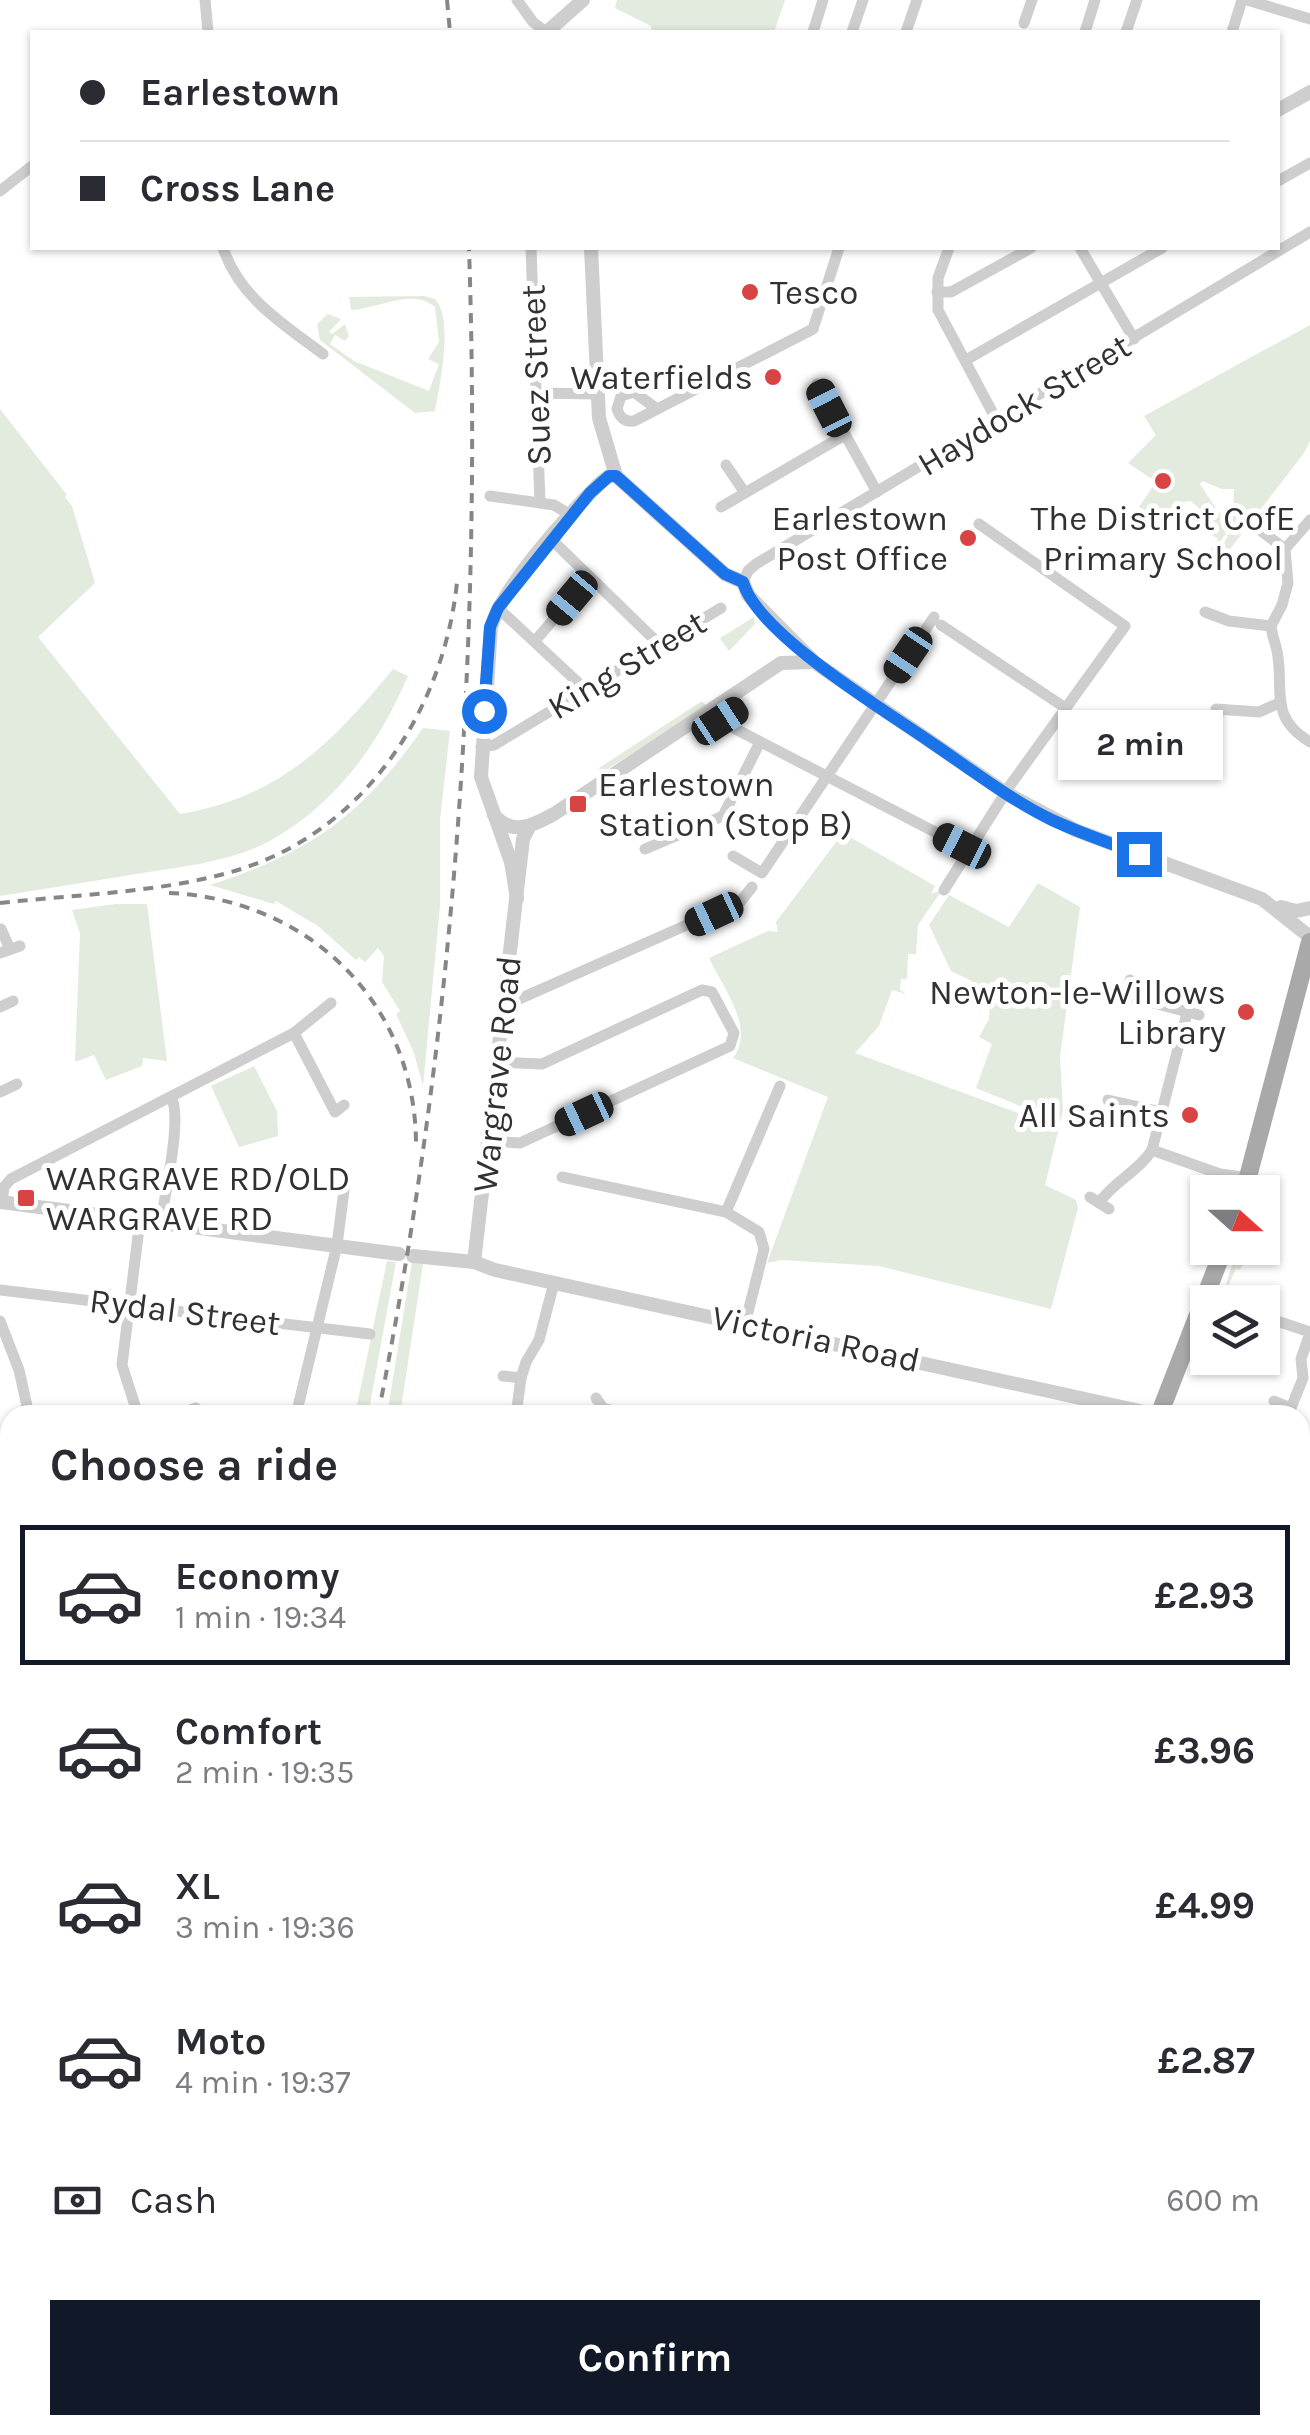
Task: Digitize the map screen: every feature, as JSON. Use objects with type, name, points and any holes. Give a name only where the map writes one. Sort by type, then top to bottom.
[{"type":"main road","points":[[1249,1175],[1310,940]]},
{"type":"main road","points":[[1163,1405],[1210,1298],[1219,1265]]},
{"type":"street","points":[[206,0],[208,30]]},
{"type":"street","points":[[517,0],[544,30]]},
{"type":"street","points":[[549,30],[583,0]]},
{"type":"street","points":[[814,30],[823,0]]},
{"type":"street","points":[[853,30],[862,0]]},
{"type":"street","points":[[904,28],[918,0]]},
{"type":"street","points":[[1024,23],[1032,0]]},
{"type":"street","points":[[1082,30],[1096,0]]},
{"type":"street","points":[[1127,30],[1137,0]]},
{"type":"street","points":[[1233,30],[1245,0],[1310,18]]},
{"type":"street","points":[[1280,109],[1310,92]]},
{"type":"street","points":[[1280,181],[1310,163]]},
{"type":"street","points":[[0,191],[30,168]]},
{"type":"street","name":"Haydock Street","points":[[1280,245],[1310,232]]},
{"type":"street","points":[[224,250],[231,270],[258,304],[323,354]]},
{"type":"street","name":"Suez Street","points":[[532,250],[540,504]]},
{"type":"street","points":[[591,250],[599,418],[616,476],[725,574],[743,582],[748,595],[814,662],[1006,793],[1075,830],[1290,910],[1310,908]]},
{"type":"street","points":[[829,250],[832,268]]},
{"type":"street","points":[[657,409],[812,329],[838,250]]},
{"type":"street","points":[[947,250],[938,278],[938,310],[966,360],[969,375],[997,421]]},
{"type":"street","points":[[938,292],[951,292],[1027,250]]},
{"type":"street","points":[[1081,250],[1134,339]]},
{"type":"street","points":[[966,360],[1158,250]]},
{"type":"street","name":"Haydock Street","points":[[743,582],[756,564],[877,492],[904,470],[958,438],[997,421],[1134,339],[1263,252]]},
{"type":"street","points":[[817,384],[877,492]]},
{"type":"street","points":[[537,392],[598,394]]},
{"type":"street","points":[[721,507],[849,439]]},
{"type":"street","points":[[726,465],[744,493]]},
{"type":"street","points":[[517,899],[512,862],[481,777],[492,623],[498,608],[550,539],[597,486],[609,476],[616,476]]},
{"type":"street","points":[[490,496],[559,507],[572,516]]},
{"type":"street","points":[[1310,520],[1285,549],[1288,584],[1271,626],[1278,652],[1279,703],[1295,730],[1310,742]]},
{"type":"street","points":[[944,890],[1064,707],[1125,626],[980,524]]},
{"type":"street","points":[[1260,530],[1285,549]]},
{"type":"street","points":[[550,539],[660,644]]},
{"type":"street","points":[[535,641],[590,577]]},
{"type":"street","points":[[498,608],[586,690]]},
{"type":"street","name":"King Street","points":[[481,748],[494,745],[720,608]]},
{"type":"street","points":[[1206,612],[1229,621],[1271,626]]},
{"type":"street","points":[[504,1003],[741,901],[938,621],[1064,707]]},
{"type":"street","points":[[494,814],[508,826],[529,827],[554,814],[780,664],[787,652],[780,630]]},
{"type":"street","points":[[780,664],[814,662]]},
{"type":"street","points":[[1215,710],[1259,712],[1279,703]]},
{"type":"street","points":[[707,729],[739,709]]},
{"type":"street","points":[[720,721],[968,849]]},
{"type":"street","points":[[644,849],[723,816],[760,742]]},
{"type":"street","name":"Wargrave Road","points":[[474,1262],[523,839],[529,827]]},
{"type":"street","points":[[734,856],[757,880]]},
{"type":"street","points":[[1262,900],[1310,940]]},
{"type":"street","points":[[0,929],[10,949]]},
{"type":"street","points":[[1099,1203],[1152,1150],[1193,1014],[1134,998],[1128,994],[1130,980]]},
{"type":"street","points":[[489,1142],[520,1143],[723,1050],[734,1040],[734,1033],[717,998],[702,990],[542,1064],[498,1062]]},
{"type":"street","points":[[0,1008],[13,1001]]},
{"type":"street","points":[[331,1003],[294,1033],[11,1179],[4,1187],[1,1202],[474,1262]]},
{"type":"street","points":[[294,1033],[340,1114]]},
{"type":"street","points":[[0,1092],[18,1084]]},
{"type":"street","points":[[726,1212],[780,1086]]},
{"type":"street","points":[[1124,1104],[1128,1088]]},
{"type":"street","points":[[161,1222],[176,1104],[171,1097]]},
{"type":"street","points":[[1108,1100],[1162,1112]]},
{"type":"street","points":[[1152,1150],[1222,1175]]},
{"type":"street","points":[[298,1405],[337,1245],[346,1175]]},
{"type":"street","points":[[562,1177],[726,1212],[749,1224],[759,1232],[764,1249],[746,1324]]},
{"type":"street","points":[[135,1405],[122,1366],[140,1220]]},
{"type":"street","name":"Victoria Road","points":[[474,1262],[489,1269],[1114,1405]]},
{"type":"street","points":[[517,1405],[521,1378],[540,1340],[554,1283]]},
{"type":"street","name":"Rydal Street","points":[[0,1290],[370,1334]]},
{"type":"street","points":[[0,1321],[19,1370],[27,1405]]},
{"type":"street","points":[[1280,1322],[1310,1333],[1301,1359],[1303,1378],[1293,1405]]},
{"type":"street","points":[[503,1376],[521,1378]]},
{"type":"street","points":[[1274,1401],[1280,1405]]},
{"type":"shaded area","points":[[617,0],[785,0],[775,30],[652,30],[651,26],[615,8]]},
{"type":"shaded area","points":[[349,297],[435,299],[441,308],[444,353],[435,411],[415,413],[320,340],[317,324],[328,314],[341,319],[329,332],[332,334],[345,324],[349,336],[345,341],[335,335],[330,344],[354,361],[429,391],[439,364],[428,359],[439,342],[435,307],[426,301],[405,299],[351,310]]},
{"type":"shaded area","points":[[1310,325],[1310,441],[1214,570],[1208,565],[1230,529],[1234,489],[1202,481],[1200,484],[1219,513],[1230,513],[1225,533],[1205,563],[1202,561],[1218,539],[1212,535],[1218,526],[1203,512],[1210,503],[1201,510],[1191,501],[1176,503],[1169,511],[1163,508],[1155,520],[1139,507],[1156,482],[1128,463],[1156,435],[1144,416]]},
{"type":"shaded area","points":[[0,409],[67,495],[95,583],[38,637],[180,814],[215,806],[275,781],[324,744],[393,669],[408,676],[384,724],[355,768],[298,823],[260,846],[211,861],[0,896]]},
{"type":"shaded area","points":[[754,617],[755,624],[729,651],[720,638]]},
{"type":"shaded area","points":[[702,701],[707,707],[601,773],[599,768]]},
{"type":"shaded area","points":[[423,728],[450,731],[440,820],[440,906],[423,1086],[414,1053],[396,1014],[400,1011],[382,982],[384,956],[378,948],[365,962],[359,957],[356,960],[318,926],[276,901],[274,904],[210,885],[277,859],[332,827],[378,785]]},
{"type":"shaded area","points":[[843,833],[935,886],[931,894],[942,890],[918,925],[916,954],[908,954],[907,979],[901,979],[900,990],[906,994],[892,990],[879,1026],[855,1053],[1059,1128],[1045,1185],[1076,1200],[1078,1208],[1051,1309],[879,1266],[782,1260],[767,1263],[828,1097],[733,1058],[741,1034],[739,1021],[709,958],[768,931],[778,932],[776,922]]},
{"type":"shaded area","points":[[1038,883],[1080,907],[1060,1057],[1060,1122],[976,1088],[992,1044],[979,1037],[989,1019],[990,1000],[970,987],[972,981],[951,971],[929,925],[949,895],[1009,927]]},
{"type":"shaded area","points":[[147,904],[167,1061],[143,1058],[142,1066],[106,1080],[94,1055],[75,1062],[80,933],[72,910]]},
{"type":"shaded area","points":[[254,1066],[277,1111],[278,1136],[239,1147],[211,1086]]},
{"type":"shaded area","points":[[387,1261],[396,1262],[370,1405],[357,1405]]},
{"type":"shaded area","points":[[412,1262],[423,1264],[402,1405],[389,1405]]},
{"type":"shaded area","points":[[1232,1265],[1242,1265],[1240,1270],[1236,1269],[1226,1285]]},
{"type":"railway","points":[[447,0],[450,30]]},
{"type":"railway","points":[[380,1405],[427,1125],[457,834],[471,541],[469,250]]},
{"type":"railway","points":[[0,903],[152,888],[212,877],[286,850],[326,825],[361,794],[391,758],[416,718],[449,629],[457,582]]},
{"type":"railway","points":[[169,893],[219,900],[266,915],[308,937],[344,967],[374,1003],[396,1045],[411,1092],[416,1143]]},
{"type":"place","name":"Tesco","points":[[750,292]]},
{"type":"place","name":"Waterfields","points":[[773,377]]},
{"type":"place","name":"The District CofE Primary School","points":[[1163,481]]},
{"type":"place","name":"Earlestown Post Office","points":[[968,538]]},
{"type":"place","name":"Earlestown Station (Stop B)","points":[[578,804]]},
{"type":"place","name":"Newton-le-Willows Library","points":[[1246,1012]]},
{"type":"place","name":"All Saints","points":[[1190,1115]]},
{"type":"place","name":"WARGRAVE RD/OLD WARGRAVE RD","points":[[26,1198]]},
{"type":"route","points":[[484,711],[490,627],[498,608],[590,493],[609,476],[616,476],[725,574],[743,582],[748,595],[814,662],[1050,819],[1139,854]]}]
